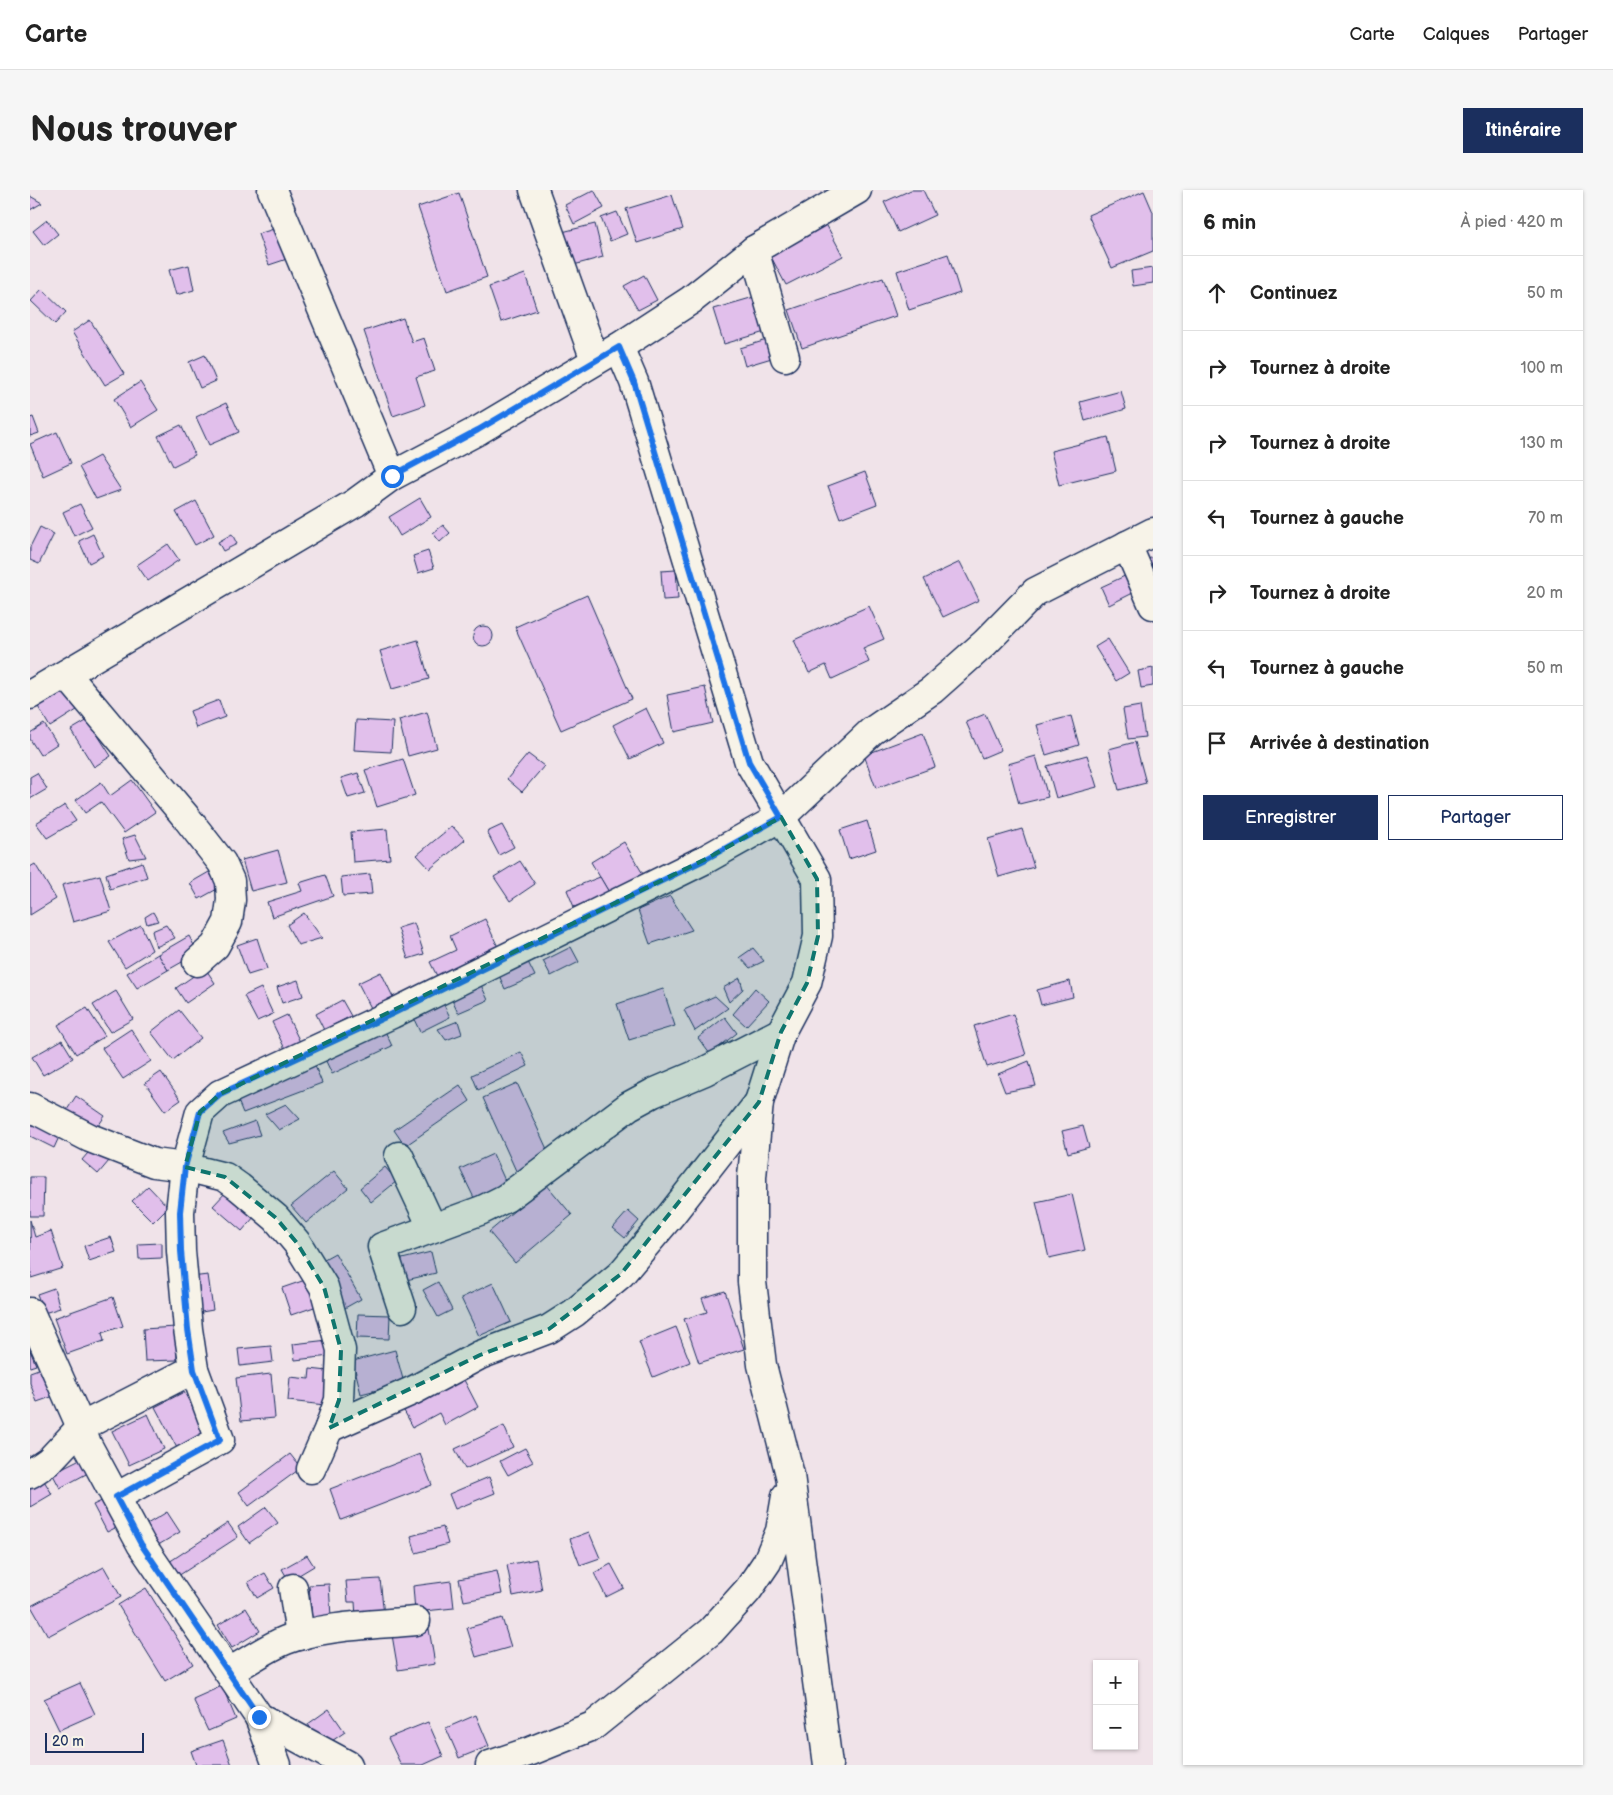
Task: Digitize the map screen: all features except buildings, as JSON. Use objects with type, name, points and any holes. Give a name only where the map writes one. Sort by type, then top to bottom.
[{"type":"street","points":[[272,190],[392,476]]},
{"type":"street","points":[[534,190],[595,360]]},
{"type":"street","points":[[30,695],[355,503],[392,476],[478,430],[619,347],[691,300],[754,250],[844,194]]},
{"type":"street","points":[[754,250],[785,357]]},
{"type":"street","points":[[619,347],[634,382],[749,762],[817,879],[818,936],[806,983],[781,1032],[759,1102],[752,1177],[752,1282],[762,1364],[790,1475],[828,1765]]},
{"type":"street","points":[[116,1497],[220,1440],[194,1370],[188,1329],[181,1251],[180,1212],[185,1167],[200,1112],[220,1094],[392,1014],[706,859],[781,817],[872,730],[932,690],[985,643],[1035,592],[1153,532]]},
{"type":"street","points":[[1127,546],[1153,605]]},
{"type":"street","points":[[66,674],[186,817],[222,863],[230,880],[231,900],[228,922],[215,946],[197,962]]},
{"type":"street","points":[[402,1308],[382,1247],[482,1210],[506,1198],[629,1106],[781,1032]]},
{"type":"street","points":[[329,1428],[414,1390],[480,1355],[549,1330],[574,1313],[621,1274],[672,1214],[759,1102]]},
{"type":"street","points":[[30,1107],[90,1138],[154,1162],[185,1167],[225,1177],[240,1187],[276,1218],[297,1243],[324,1287],[341,1350],[339,1400],[311,1469]]},
{"type":"street","points":[[399,1156],[432,1227]]},
{"type":"street","points":[[30,1312],[87,1444],[141,1544],[259,1717],[277,1765]]},
{"type":"street","points":[[30,1474],[49,1461],[81,1427],[194,1370]]},
{"type":"street","points":[[490,1765],[593,1726],[711,1631],[748,1590],[767,1562],[780,1531],[790,1475]]},
{"type":"street","points":[[293,1588],[300,1636]]},
{"type":"street","points":[[229,1672],[285,1640],[319,1631],[416,1621]]},
{"type":"street","points":[[259,1717],[348,1765]]},
{"type":"highlighted area","points":[[781,817],[817,879],[818,936],[807,983],[781,1032],[759,1102],[621,1274],[549,1329],[480,1355],[329,1428],[339,1400],[341,1350],[324,1287],[297,1243],[276,1218],[225,1177],[185,1167],[200,1112],[220,1094],[706,859]]},
{"type":"route","points":[[259,1717],[141,1544],[116,1497],[220,1440],[194,1370],[188,1329],[181,1251],[180,1212],[185,1167],[200,1112],[220,1094],[392,1014],[706,859],[781,817],[749,762],[634,382],[619,347],[478,430],[392,476]]}]
